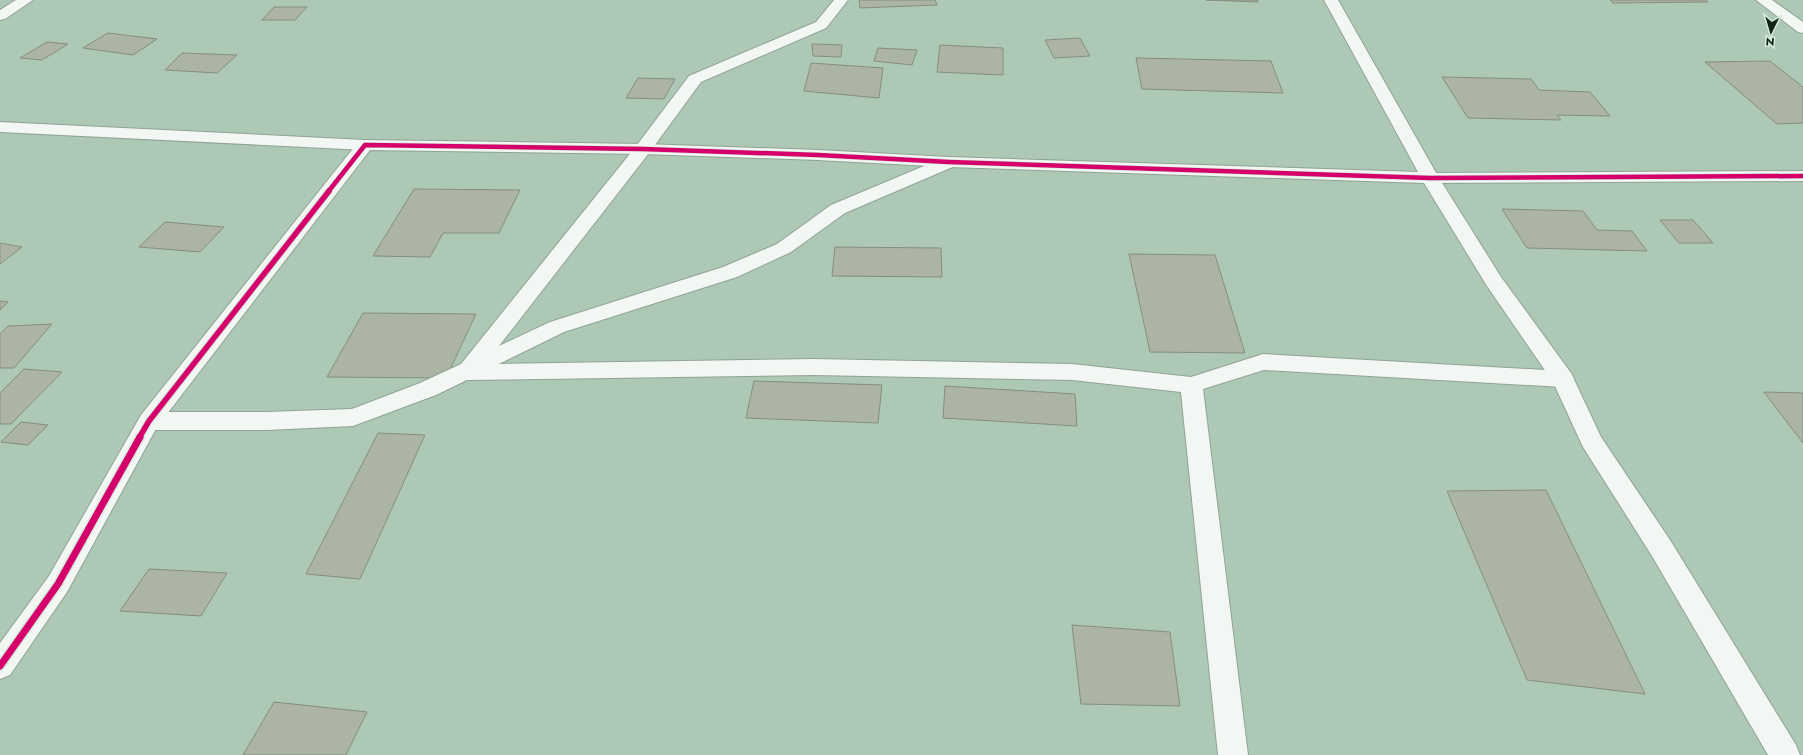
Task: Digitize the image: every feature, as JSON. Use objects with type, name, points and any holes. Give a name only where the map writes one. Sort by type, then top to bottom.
[{"type":"street","points":[[0,16],[26,0]]},
{"type":"street","points":[[467,372],[643,150],[694,79],[821,25],[840,0]]},
{"type":"street","points":[[1331,0],[1430,178],[1494,281],[1563,379],[1591,441],[1661,548],[1786,755]]},
{"type":"street","points":[[1763,0],[1803,29]]},
{"type":"street","points":[[1783,0],[1796,8]]},
{"type":"street","points":[[0,127],[365,145],[818,155],[949,162],[1430,178],[1803,176]]},
{"type":"street","points":[[0,134],[26,128]]},
{"type":"street","points":[[0,666],[58,584],[150,421],[365,145]]},
{"type":"street","points":[[150,421],[267,421],[353,417],[428,389],[467,372],[557,327],[730,272],[784,248],[838,209],[949,162]]},
{"type":"street","points":[[467,372],[814,367],[1072,372],[1191,385],[1263,362],[1563,379]]},
{"type":"street","points":[[1191,385],[1233,755]]},
{"type":"building","points":[[859,0],[935,0],[937,5],[860,8]]},
{"type":"building","points":[[1206,0],[1258,0],[1258,2]]},
{"type":"building","points":[[1610,0],[1705,0],[1708,2],[1613,3]]},
{"type":"building","points":[[274,7],[307,7],[295,20],[262,20]]},
{"type":"building","points":[[108,33],[157,39],[133,55],[83,48]]},
{"type":"building","points":[[1080,38],[1090,56],[1054,58],[1045,40]]},
{"type":"building","points":[[47,42],[68,44],[42,60],[20,58]]},
{"type":"building","points":[[812,44],[842,45],[841,57],[813,56]]},
{"type":"building","points":[[940,45],[1003,48],[1003,75],[937,72]]},
{"type":"building","points":[[878,48],[917,50],[912,65],[874,61]]},
{"type":"building","points":[[182,53],[237,55],[217,73],[165,70]]},
{"type":"building","points":[[1136,58],[1271,61],[1283,93],[1142,89]]},
{"type":"building","points":[[1770,61],[1803,87],[1803,123],[1777,124],[1705,62]]},
{"type":"building","points":[[811,63],[883,68],[879,98],[804,91]]},
{"type":"building","points":[[1442,77],[1531,79],[1539,90],[1590,92],[1610,116],[1557,115],[1561,120],[1468,118]]},
{"type":"building","points":[[638,78],[675,79],[664,99],[626,98]]},
{"type":"building","points":[[414,189],[520,190],[499,233],[443,233],[430,257],[373,256]]},
{"type":"building","points":[[1502,209],[1583,211],[1597,230],[1632,231],[1647,251],[1527,248]]},
{"type":"building","points":[[1660,220],[1693,220],[1713,243],[1679,243]]},
{"type":"building","points":[[165,222],[224,227],[200,252],[139,247]]},
{"type":"building","points":[[0,243],[22,247],[0,264]]},
{"type":"building","points":[[835,247],[941,248],[942,277],[832,276]]},
{"type":"building","points":[[1129,254],[1215,255],[1245,353],[1150,352]]},
{"type":"building","points":[[0,301],[8,302],[0,310]]},
{"type":"building","points":[[363,313],[476,314],[446,378],[327,377]]},
{"type":"building","points":[[52,324],[14,368],[0,368],[0,334],[8,326]]},
{"type":"building","points":[[24,369],[62,372],[11,424],[0,424],[0,393]]},
{"type":"building","points":[[754,381],[882,385],[878,423],[746,418]]},
{"type":"building","points":[[945,386],[1075,394],[1077,426],[943,418]]},
{"type":"building","points":[[1764,392],[1803,393],[1803,443]]},
{"type":"building","points":[[21,422],[48,425],[28,445],[1,442]]},
{"type":"building","points":[[378,433],[425,435],[360,579],[306,574]]},
{"type":"building","points":[[1546,490],[1645,694],[1527,680],[1447,491]]},
{"type":"building","points":[[149,569],[227,573],[201,616],[120,611]]},
{"type":"building","points":[[1072,625],[1170,632],[1180,706],[1081,704]]},
{"type":"building","points":[[274,702],[367,712],[346,755],[243,755]]},
{"type":"cycle path","points":[[0,666],[58,584],[149,421],[365,145],[643,149],[818,155],[949,162],[1430,178],[1803,176]]}]
